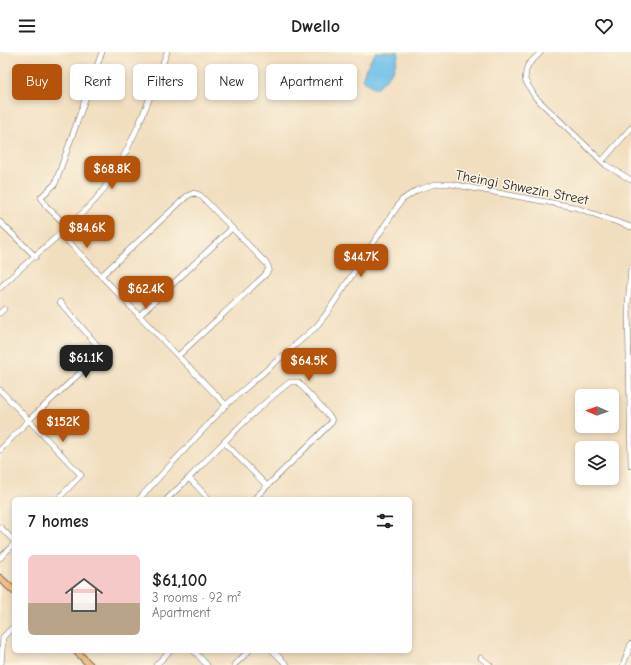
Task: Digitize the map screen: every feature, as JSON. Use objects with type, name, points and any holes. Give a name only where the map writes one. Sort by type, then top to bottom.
[{"type":"main road","points":[[0,578],[12,589]]},
{"type":"main road","points":[[78,653],[90,665]]},
{"type":"street","points":[[63,222],[46,206],[41,197],[55,184],[66,157],[102,52]]},
{"type":"street","points":[[0,288],[61,234],[97,198],[118,166],[139,122],[167,52]]},
{"type":"street","points":[[541,52],[528,65],[526,80],[535,97],[602,161],[631,180]]},
{"type":"street","points":[[602,161],[631,128]]},
{"type":"street","name":"Theingi Shwezin Street","points":[[141,497],[226,405],[316,327],[328,313],[402,200],[417,190],[436,184],[463,185],[574,207],[631,227]]},
{"type":"street","points":[[101,276],[187,196],[194,193],[200,195],[267,264],[269,270],[178,356]]},
{"type":"street","points":[[0,222],[36,257]]},
{"type":"street","points":[[139,316],[232,228]]},
{"type":"street","points":[[61,234],[226,405]]},
{"type":"street","points":[[631,268],[628,304],[631,466]]},
{"type":"street","points":[[0,450],[29,420],[103,352],[60,302]]},
{"type":"street","points":[[169,497],[279,390],[290,382],[298,382],[331,418],[332,422],[256,497]]},
{"type":"street","points":[[0,390],[81,475],[60,497]]},
{"type":"street","points":[[224,442],[268,486]]},
{"type":"street","points":[[189,478],[207,497]]},
{"type":"street","points":[[0,527],[12,540]]},
{"type":"street","points":[[0,558],[12,544]]},
{"type":"street","points":[[1,665],[3,637],[12,628]]},
{"type":"street","points":[[624,665],[631,644]]},
{"type":"street","points":[[156,665],[168,653]]},
{"type":"street","points":[[196,653],[207,665]]},
{"type":"street","points":[[234,665],[247,653]]},
{"type":"street","points":[[275,653],[287,665]]},
{"type":"street","points":[[481,658],[490,665]]},
{"type":"water","points":[[376,52],[399,52],[393,71],[376,89],[362,79],[366,68]]}]
